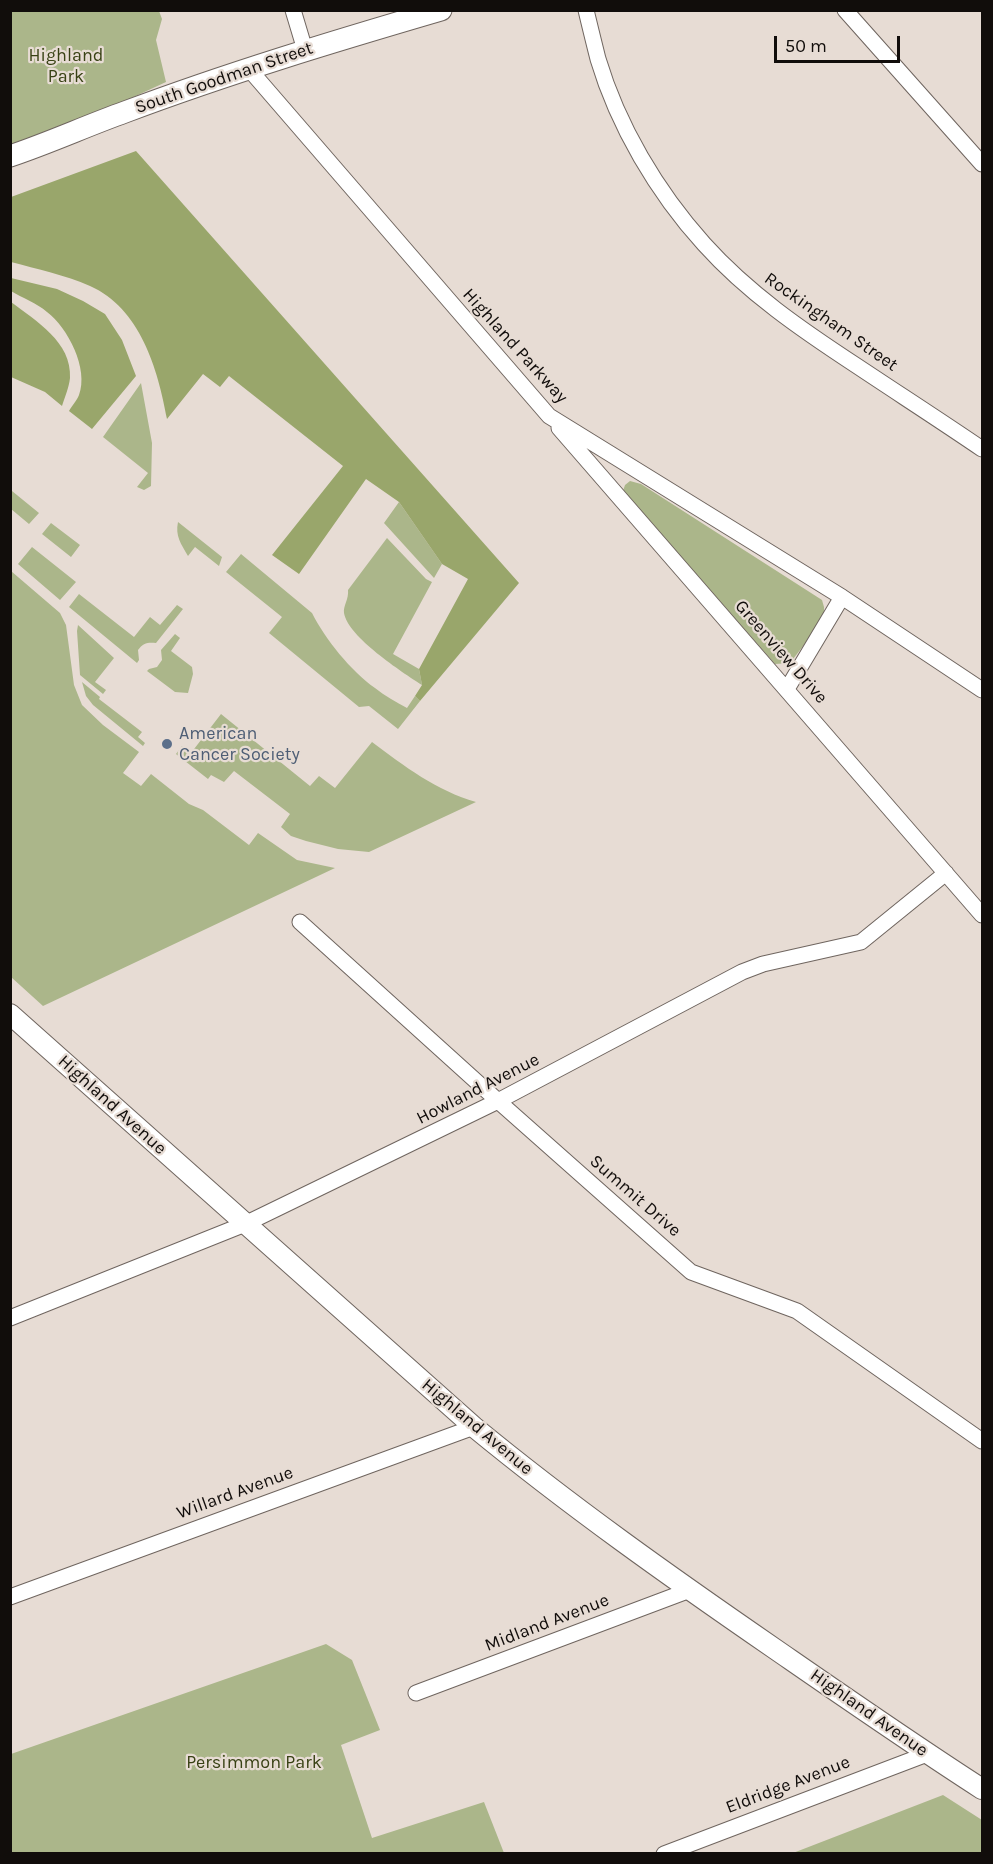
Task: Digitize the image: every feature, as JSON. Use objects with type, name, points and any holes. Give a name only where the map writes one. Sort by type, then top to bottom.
[{"type":"main road","name":"South Goodman Street","points":[[10,156],[125,112],[305,50],[441,10]]},
{"type":"street","points":[[293,10],[305,50]]},
{"type":"street","name":"Rockingham Street","points":[[586,10],[599,60],[619,114],[651,173],[687,225],[705,245],[762,300],[807,333],[982,449]]},
{"type":"street","points":[[844,10],[982,164]]},
{"type":"street","name":"Highland Parkway","points":[[249,69],[549,416],[842,597],[982,690]]},
{"type":"street","name":"Greenview Drive","points":[[549,416],[982,915]]},
{"type":"street","points":[[787,689],[842,597]]},
{"type":"street","name":"Howland Avenue","points":[[10,1318],[245,1224],[498,1101],[742,972],[763,964],[861,942],[946,873]]},
{"type":"street","name":"Summit Drive","points":[[300,922],[691,1272],[797,1311],[982,1441]]},
{"type":"street","name":"Highland Avenue","points":[[15,1024],[514,1460],[690,1590],[927,1754],[982,1789]]},
{"type":"street","name":"Willard Avenue","points":[[10,1596],[474,1427]]},
{"type":"street","name":"Midland Avenue","points":[[416,1693],[690,1590]]},
{"type":"street","name":"Eldridge Avenue","points":[[664,1854],[927,1754]]},
{"type":"green space","name":"Highland Park","points":[[11,11],[159,11],[162,19],[156,40],[166,82],[45,138],[11,147]]},
{"type":"green space","points":[[136,151],[519,583],[420,701],[415,696],[422,685],[419,669],[468,579],[442,564],[399,502],[366,479],[299,574],[272,555],[343,466],[229,376],[220,387],[203,374],[167,419],[152,361],[144,342],[122,309],[107,296],[90,286],[61,275],[11,262],[11,197]]},
{"type":"green space","points":[[11,278],[57,289],[83,301],[105,314],[122,340],[136,376],[92,429],[69,411],[78,397],[81,373],[69,338],[47,312],[11,291]]},
{"type":"green space","points":[[11,302],[51,334],[65,354],[70,378],[62,406],[45,392],[11,377]]},
{"type":"green space","points":[[141,383],[152,443],[151,486],[144,490],[137,487],[148,473],[103,437]]},
{"type":"green space","points":[[630,481],[641,484],[822,600],[824,619],[790,663],[775,664],[623,491],[625,485]]},
{"type":"green space","points":[[12,491],[39,513],[29,524],[11,509]]},
{"type":"green space","points":[[399,502],[442,564],[434,578],[384,523]]},
{"type":"green space","points":[[178,522],[222,557],[219,566],[195,547],[188,556],[178,536]]},
{"type":"green space","points":[[51,523],[80,545],[71,557],[42,534]]},
{"type":"green space","points":[[387,538],[426,579],[432,582],[393,654],[419,669],[422,685],[365,643],[355,633],[344,613],[348,590]]},
{"type":"green space","points":[[32,547],[76,582],[60,600],[18,564]]},
{"type":"green space","points":[[241,554],[312,613],[339,654],[366,681],[407,708],[415,696],[420,701],[398,729],[369,706],[359,707],[269,633],[282,617],[226,572]]},
{"type":"green space","points":[[11,571],[60,613],[66,625],[74,685],[82,705],[103,725],[139,752],[123,773],[141,786],[151,774],[189,804],[203,810],[249,845],[258,833],[297,860],[335,868],[43,1006],[11,977]]},
{"type":"green space","points":[[79,594],[134,637],[150,617],[160,625],[177,605],[183,609],[156,643],[146,644],[138,650],[137,663],[69,607]]},
{"type":"green space","points":[[78,625],[114,658],[95,682],[106,690],[103,694],[80,675]]},
{"type":"green space","points":[[175,634],[180,638],[171,651],[192,667],[193,674],[188,693],[175,692],[147,671],[157,667],[162,660],[161,650]]},
{"type":"green space","points":[[82,682],[100,697],[99,699],[142,732],[138,737],[145,743],[143,746],[93,705],[86,696]]},
{"type":"green space","points":[[221,714],[310,786],[319,776],[335,788],[372,742],[434,785],[476,802],[369,852],[338,849],[291,836],[281,827],[290,814],[234,771],[224,782],[211,775],[208,779],[176,754],[182,746],[191,753]]},
{"type":"green space","name":"Persimmon Park","points":[[326,1644],[352,1660],[380,1730],[341,1745],[372,1838],[484,1802],[504,1853],[11,1853],[11,1754]]},
{"type":"green space","points":[[943,1795],[982,1820],[982,1853],[793,1853]]},
{"type":"place","name":"American Cancer Society","points":[[167,744]]}]
